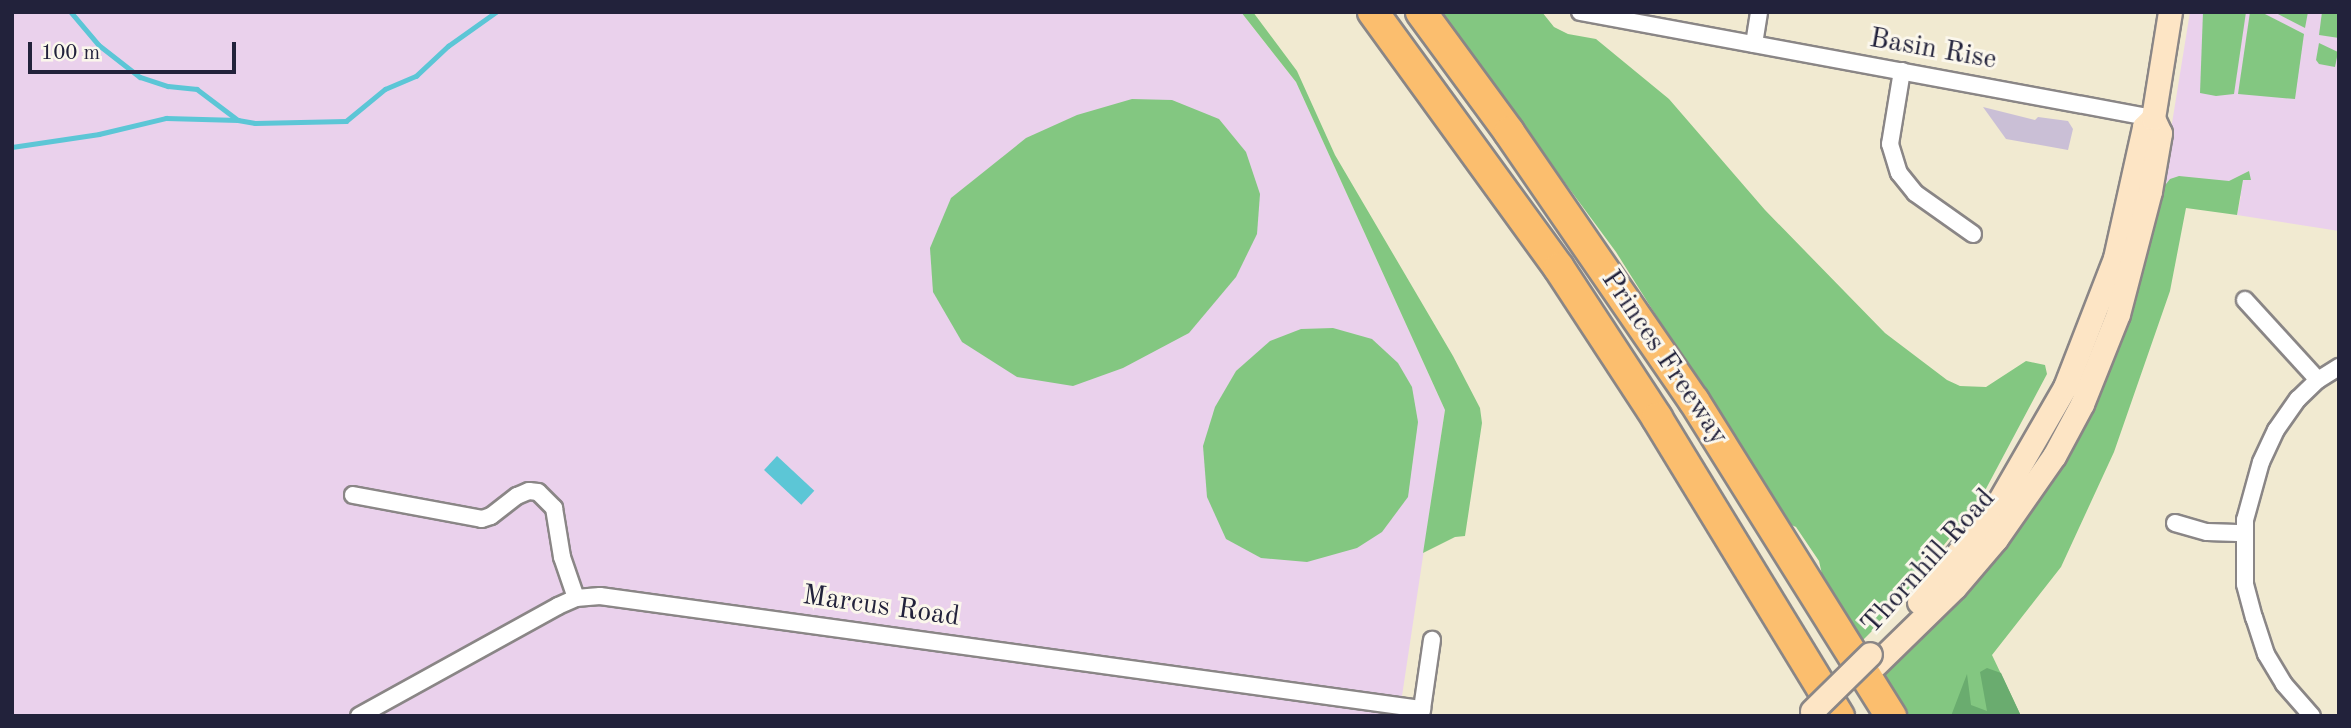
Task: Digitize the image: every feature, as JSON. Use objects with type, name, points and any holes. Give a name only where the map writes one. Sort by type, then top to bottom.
[{"type":"highway","name":"Princes Freeway","points":[[1373,12],[1559,268],[1657,418],[1820,714]]},
{"type":"highway","name":"Princes Freeway","points":[[1421,12],[1517,142],[1694,401],[1891,716]]},
{"type":"street","name":"Basin Rise","points":[[1580,12],[2153,118]]},
{"type":"street","points":[[1754,44],[1759,12]]},
{"type":"street","name":"Thornhill Road","points":[[1820,714],[1873,659],[1980,528],[2015,477],[2050,415],[2078,358],[2115,258],[2144,127],[2153,118],[2170,12]]},
{"type":"street","points":[[1902,71],[1890,144],[1899,173],[1915,193],[1973,234]]},
{"type":"street","points":[[2245,300],[2318,380]]},
{"type":"street","points":[[2312,716],[2284,684],[2266,654],[2245,584],[2245,533],[2261,462],[2276,430],[2298,399],[2318,380],[2339,367]]},
{"type":"street","points":[[353,495],[482,519],[491,516],[517,496],[529,491],[538,492],[554,508],[562,557],[576,598]]},
{"type":"street","points":[[2175,523],[2207,532],[2245,533]]},
{"type":"street","name":"Marcus Road","points":[[359,716],[576,598],[600,596],[640,599],[1422,712]]},
{"type":"street","points":[[1422,712],[1432,640]]},
{"type":"shaded area","points":[[12,12],[1241,12],[1296,82],[1445,410],[1399,716],[12,716]]},
{"type":"shaded area","points":[[2190,12],[2339,12],[2339,231],[2237,215],[2241,196],[2162,185]]},
{"type":"shaded area","points":[[1983,107],[2035,120],[2038,117],[2068,121],[2073,129],[2068,150],[2006,139]]},
{"type":"green space","points":[[1241,12],[1253,12],[1297,71],[1335,155],[1453,356],[1480,408],[1482,423],[1465,536],[1455,537],[1423,553],[1445,410],[1296,82]]},
{"type":"green space","points":[[1439,12],[1542,12],[1554,27],[1568,34],[1596,39],[1669,99],[1765,210],[1885,333],[1947,380],[1960,386],[1986,387],[2026,361],[2045,365],[2047,374],[1980,500],[1887,616],[1858,645],[1823,579],[1819,561],[1796,527],[1787,523],[1616,252]]},
{"type":"green space","points":[[2203,12],[2246,12],[2234,94],[2216,96],[2200,93]]},
{"type":"green space","points":[[2250,12],[2261,12],[2304,34],[2295,99],[2238,94]]},
{"type":"green space","points":[[2274,12],[2308,12],[2305,28]]},
{"type":"green space","points":[[2322,12],[2339,12],[2339,38],[2319,35]]},
{"type":"green space","points":[[2319,43],[2338,52],[2335,67],[2319,64],[2316,60]]},
{"type":"green space","points":[[1132,99],[1172,100],[1219,119],[1246,152],[1260,194],[1257,234],[1236,277],[1189,333],[1123,368],[1073,386],[1017,377],[962,342],[933,292],[930,248],[951,198],[1026,138],[1077,115]]},
{"type":"green space","points":[[2249,171],[2251,180],[2243,180],[2237,215],[2186,208],[2170,291],[2114,452],[2061,567],[1992,655],[2021,716],[1900,716],[1878,678],[1995,556],[2034,505],[2078,437],[2120,343],[2162,189],[2170,179],[2179,176],[2229,181]]},
{"type":"green space","points":[[1333,328],[1372,339],[1398,363],[1412,387],[1418,422],[1408,497],[1382,532],[1357,548],[1307,562],[1261,558],[1226,539],[1207,497],[1203,446],[1215,407],[1236,371],[1270,341],[1301,329]]},
{"type":"green space","points":[[1987,668],[2001,673],[2021,716],[1951,716],[1967,674],[1971,705],[1987,711],[1980,672]]},
{"type":"water","points":[[777,456],[814,491],[801,505],[764,470]]},
{"type":"waterway","points":[[71,12],[99,45],[140,77],[168,86],[197,89],[238,120],[255,123],[346,121],[385,89],[416,76],[448,46],[496,12]]},
{"type":"waterway","points":[[12,147],[99,134],[166,118],[238,120]]}]
